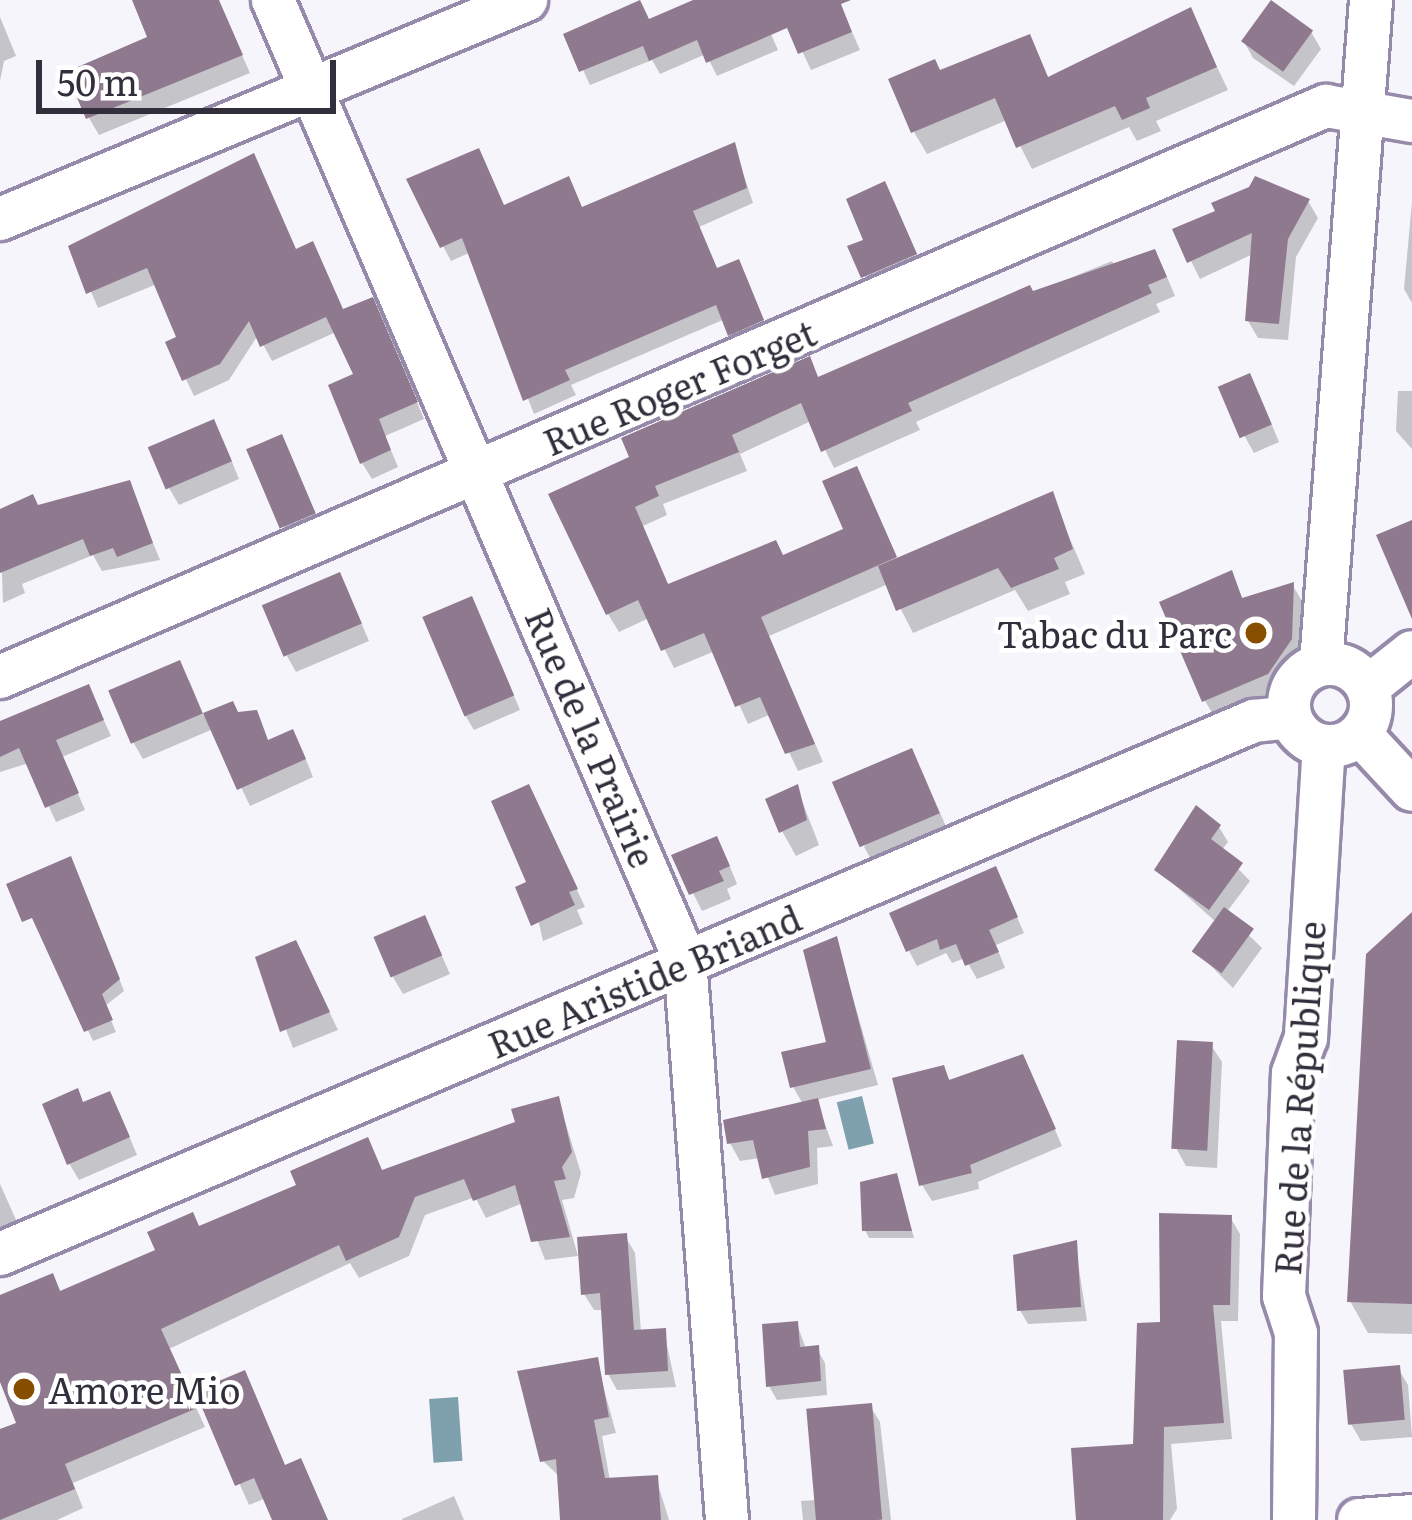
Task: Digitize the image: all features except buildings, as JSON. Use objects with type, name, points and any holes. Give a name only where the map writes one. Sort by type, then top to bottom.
[{"type":"street","name":"Rue de la Prairie","points":[[273,0],[686,960],[728,1520]]},
{"type":"street","points":[[0,219],[526,0]]},
{"type":"street","points":[[1321,664],[1371,0]]},
{"type":"street","name":"Rue Roger Forget","points":[[0,677],[1326,106],[1360,107]]},
{"type":"street","points":[[1360,107],[1412,121]]},
{"type":"street","points":[[1368,686],[1412,652]]},
{"type":"street","points":[[1342,740],[1372,712],[1368,686],[1348,667],[1321,664],[1294,684],[1290,717],[1342,740],[1412,790]]},
{"type":"street","name":"Rue Aristide Briand","points":[[0,1254],[1254,721],[1290,717]]},
{"type":"street","name":"Rue de la République","points":[[1294,1520],[1296,1334],[1284,1296],[1293,1073],[1306,1038],[1342,740]]},
{"type":"street","points":[[1359,1520],[1412,1516]]},
{"type":"water","points":[[862,1096],[874,1144],[849,1150],[837,1102]]},
{"type":"water","points":[[458,1397],[462,1461],[434,1463],[429,1399]]},
{"type":"place","name":"Tabac du Parc","points":[[1256,633]]},
{"type":"place","name":"Amore Mio","points":[[24,1389]]}]
